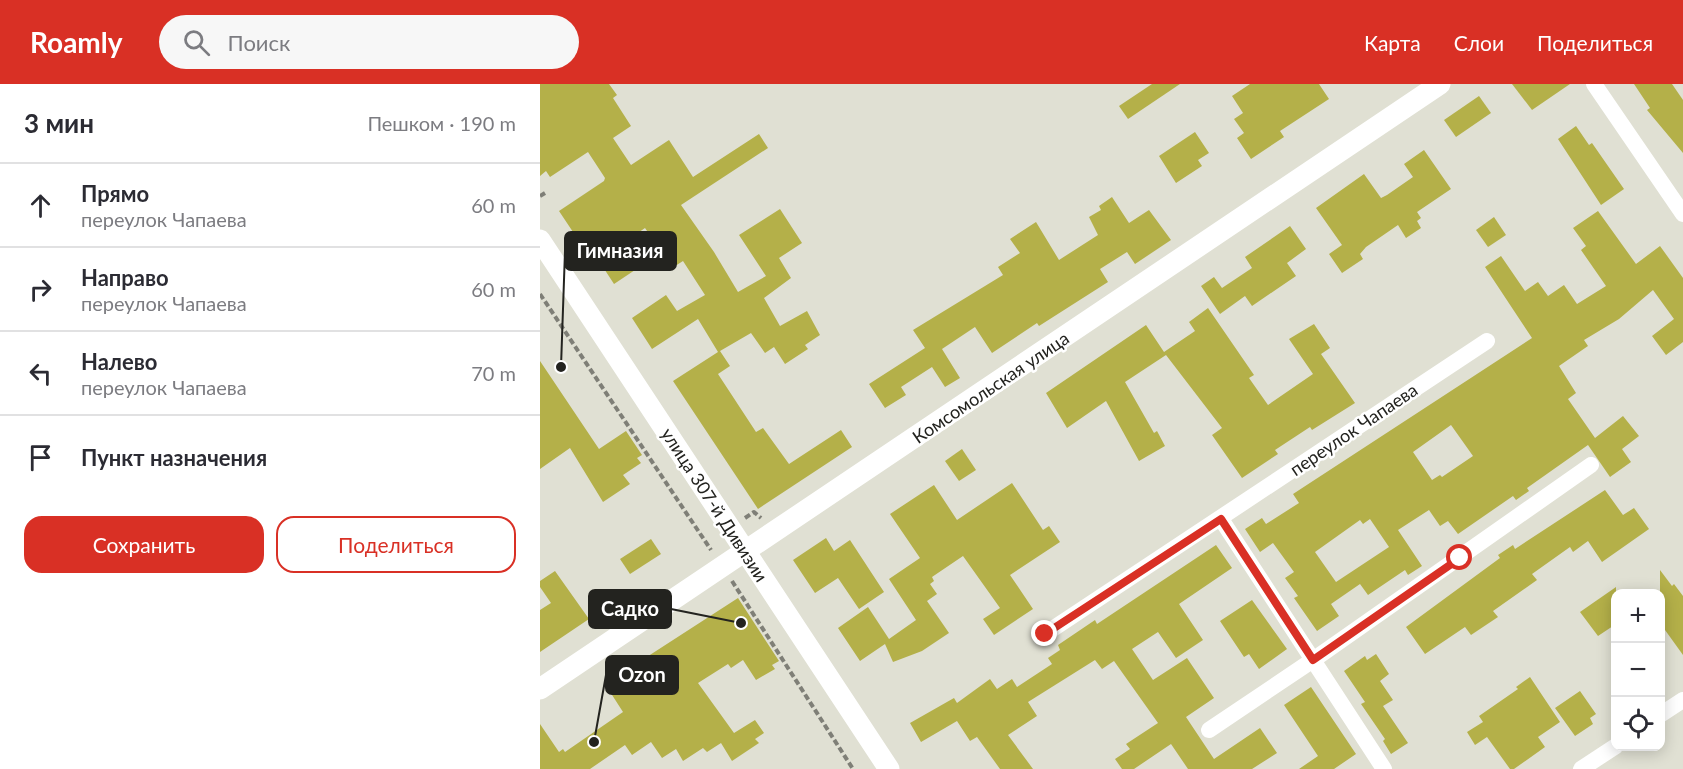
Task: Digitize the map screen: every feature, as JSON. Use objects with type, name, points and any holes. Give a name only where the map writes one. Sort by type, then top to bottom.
[{"type":"street","name":"Комсомольская улица","points":[[540,689],[746,553],[1440,84]]},
{"type":"street","points":[[1594,84],[1683,214]]},
{"type":"street","name":"улица 307-й Дивизии","points":[[540,240],[889,769]]},
{"type":"street","name":"переулок Чапаева","points":[[1045,634],[1487,341]]},
{"type":"street","points":[[1209,730],[1591,465]]},
{"type":"street","points":[[1221,519],[1384,769]]},
{"type":"street","points":[[1665,712],[1683,700]]},
{"type":"street","points":[[1581,769],[1611,749]]},
{"type":"path","points":[[540,196],[545,193]]},
{"type":"path","points":[[540,294],[707,543]]},
{"type":"path","points":[[736,587],[853,769]]},
{"type":"building","points":[[540,84],[609,84],[617,95],[613,98],[631,126],[613,138],[631,165],[669,140],[693,177],[759,134],[768,148],[681,205],[714,252],[738,292],[766,276],[739,235],[780,209],[802,243],[779,258],[791,278],[764,298],[780,326],[807,311],[820,335],[805,345],[808,349],[785,364],[774,347],[765,353],[751,333],[720,351],[730,366],[718,374],[756,432],[763,428],[789,464],[841,430],[852,447],[758,509],[673,381],[718,352],[698,319],[652,349],[632,318],[666,295],[677,311],[705,295],[683,261],[672,268],[645,228],[619,246],[635,270],[614,284],[588,244],[583,247],[559,211],[604,181],[605,178],[588,152],[550,177],[546,171],[540,176]]},
{"type":"building","points":[[1152,84],[1180,84],[1128,119],[1119,106]]},
{"type":"building","points":[[1250,84],[1319,84],[1329,99],[1280,131],[1284,137],[1251,159],[1237,138],[1244,133],[1234,119],[1243,113],[1232,96]]},
{"type":"building","points":[[1512,84],[1570,84],[1532,110]]},
{"type":"building","points":[[1634,84],[1672,84],[1683,100],[1683,153],[1647,110],[1650,108]]},
{"type":"building","points":[[1479,96],[1491,113],[1456,137],[1444,120]]},
{"type":"building","points":[[1576,126],[1589,145],[1592,143],[1624,189],[1601,205],[1558,139]]},
{"type":"building","points":[[1195,132],[1209,153],[1198,160],[1202,166],[1176,183],[1159,156]]},
{"type":"building","points":[[1424,150],[1451,189],[1417,212],[1421,218],[1417,221],[1421,228],[1406,238],[1398,225],[1366,247],[1360,254],[1363,259],[1342,273],[1329,254],[1342,245],[1316,208],[1364,174],[1381,198],[1387,195],[1413,177],[1404,164]]},
{"type":"building","points":[[1112,197],[1129,223],[1149,210],[1171,240],[1135,264],[1127,252],[1100,269],[1108,282],[1039,326],[1037,323],[992,353],[975,327],[942,349],[960,378],[945,387],[932,367],[901,387],[906,395],[885,408],[869,384],[925,348],[913,330],[1003,275],[998,267],[1020,253],[1010,239],[1036,222],[1059,260],[1098,235],[1089,217],[1101,210],[1099,206]]},
{"type":"building","points":[[1598,211],[1636,264],[1660,246],[1683,278],[1683,342],[1666,355],[1652,336],[1674,319],[1653,290],[1619,319],[1584,340],[1588,346],[1559,366],[1576,393],[1568,399],[1595,438],[1623,416],[1639,436],[1622,449],[1631,462],[1610,477],[1588,445],[1527,488],[1529,491],[1516,500],[1513,496],[1458,534],[1448,521],[1440,526],[1429,510],[1398,530],[1422,566],[1408,575],[1405,570],[1368,595],[1360,584],[1331,604],[1339,616],[1317,631],[1294,598],[1298,596],[1285,578],[1294,572],[1273,543],[1260,552],[1245,529],[1262,518],[1266,524],[1299,503],[1293,494],[1532,338],[1485,267],[1501,256],[1525,291],[1538,282],[1548,296],[1564,285],[1577,304],[1606,286],[1581,250],[1586,246],[1573,228]],"holes":[[[1451,425],[1473,456],[1442,477],[1440,475],[1432,480],[1413,452]],[[1370,519],[1389,547],[1336,582],[1315,552],[1360,520],[1363,524]]]},
{"type":"building","points":[[1494,217],[1506,235],[1488,247],[1476,230]]},
{"type":"building","points":[[1290,226],[1306,249],[1287,263],[1296,276],[1252,306],[1245,296],[1220,314],[1201,286],[1214,277],[1222,288],[1252,268],[1245,257]]},
{"type":"building","points":[[1208,308],[1254,375],[1249,378],[1268,405],[1313,374],[1289,339],[1314,324],[1330,348],[1321,354],[1355,403],[1312,430],[1310,427],[1275,450],[1278,454],[1242,478],[1212,435],[1222,428],[1166,355],[1125,382],[1154,433],[1157,431],[1165,446],[1139,461],[1106,401],[1067,428],[1046,393],[1146,325],[1164,352],[1195,331],[1189,322]]},
{"type":"building","points":[[540,361],[599,449],[626,431],[642,455],[637,458],[641,463],[623,475],[630,484],[603,502],[570,448],[540,469]]},
{"type":"building","points":[[962,449],[976,470],[959,481],[945,461]]},
{"type":"building","points":[[1012,483],[1043,530],[1049,526],[1060,542],[1010,575],[1033,609],[994,635],[983,619],[1000,608],[963,556],[932,577],[934,581],[930,584],[937,594],[927,601],[949,633],[922,651],[893,662],[885,644],[860,661],[838,628],[868,607],[889,639],[916,620],[889,579],[920,558],[890,514],[934,485],[957,520]]},
{"type":"building","points":[[1605,490],[1623,515],[1634,508],[1649,529],[1602,562],[1588,541],[1573,552],[1570,547],[1532,574],[1537,580],[1493,611],[1498,617],[1471,635],[1465,627],[1425,654],[1406,627],[1500,558],[1498,555],[1513,545],[1515,549]]},
{"type":"building","points":[[826,538],[834,551],[850,540],[884,592],[859,609],[838,578],[815,593],[793,560]]},
{"type":"building","points":[[651,539],[661,554],[630,574],[620,559]]},
{"type":"building","points":[[1216,545],[1232,568],[1179,604],[1203,640],[1176,658],[1158,632],[1132,649],[1153,680],[1187,658],[1214,698],[1186,717],[1214,759],[1260,728],[1277,753],[1252,769],[1188,769],[1171,744],[1134,769],[1122,769],[1115,759],[1130,749],[1126,744],[1158,723],[1114,661],[1102,669],[1095,660],[1028,702],[1037,716],[1008,735],[1033,769],[1000,769],[977,737],[970,741],[957,721],[921,742],[910,723],[954,698],[957,703],[990,679],[997,689],[1012,679],[1017,687],[1052,664],[1048,658],[1060,650],[1058,645],[1095,620],[1097,624]]},
{"type":"building","points":[[1660,570],[1683,596],[1683,655],[1665,630],[1665,589],[1660,589]]},
{"type":"building","points":[[555,571],[589,619],[540,652],[540,610],[551,603],[540,587],[540,581]]},
{"type":"building","points":[[1611,590],[1611,627],[1598,636],[1580,612]]},
{"type":"building","points":[[738,598],[779,661],[772,665],[775,669],[756,680],[743,660],[731,668],[728,664],[698,683],[734,733],[755,720],[764,733],[755,739],[759,743],[732,761],[721,743],[707,752],[703,748],[683,761],[676,749],[662,758],[651,742],[632,755],[625,745],[590,769],[540,769],[540,724],[559,752],[563,749],[565,752],[623,712],[605,684]]},
{"type":"building","points":[[1252,600],[1287,649],[1259,669],[1249,654],[1244,657],[1220,621]]},
{"type":"building","points":[[1376,654],[1389,674],[1380,681],[1393,700],[1383,706],[1408,743],[1391,754],[1383,741],[1385,739],[1361,704],[1365,702],[1344,671],[1365,656],[1367,660]]},
{"type":"building","points":[[1530,677],[1560,722],[1538,737],[1545,747],[1514,769],[1510,769],[1487,737],[1475,745],[1467,732],[1483,722],[1479,716],[1518,689],[1516,687]]},
{"type":"building","points":[[1311,687],[1356,754],[1334,769],[1299,769],[1318,756],[1284,705]]},
{"type":"building","points":[[1580,691],[1596,714],[1590,718],[1593,724],[1575,736],[1555,708]]},
{"type":"place","name":"Гимназия","points":[[561,367]]},
{"type":"place","name":"Садко","points":[[741,623]]},
{"type":"place","name":"Ozon","points":[[594,742]]},
{"type":"route","points":[[1045,634],[1221,519],[1313,660],[1460,558]]}]
